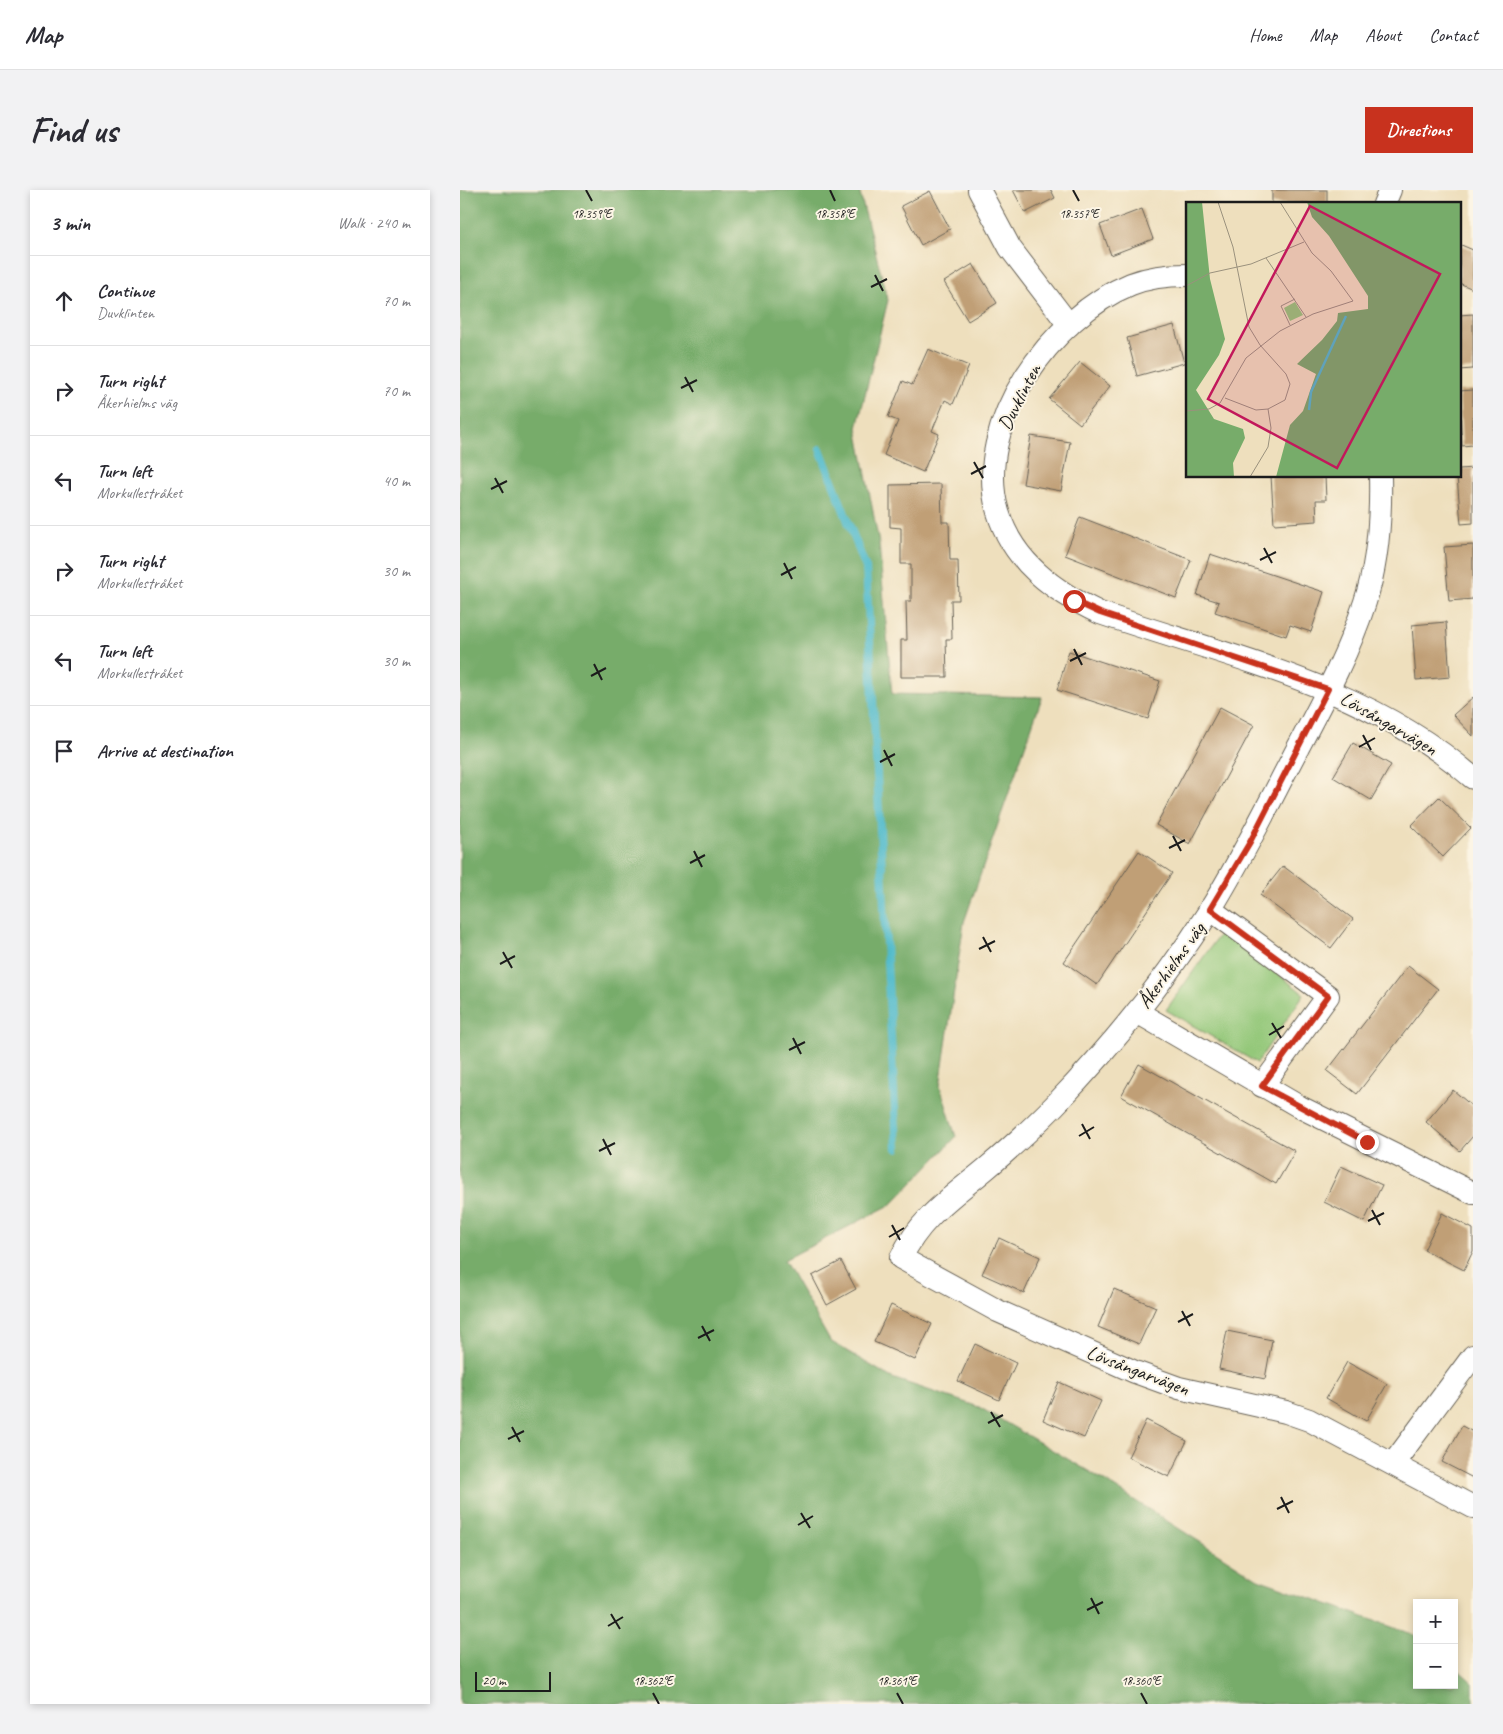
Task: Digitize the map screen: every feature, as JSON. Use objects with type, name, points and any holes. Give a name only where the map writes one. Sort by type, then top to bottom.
[{"type":"street","points":[[978,190],[1010,248],[1069,325]]},
{"type":"street","points":[[1385,202],[1390,190]]},
{"type":"street","name":"Duvklinten","points":[[1186,275],[1162,276],[1130,284],[1096,303],[1069,325],[1040,356],[1022,383],[1006,414],[999,436],[993,474],[998,512],[1015,548],[1027,563],[1058,590],[1074,601],[1100,613],[1328,689]]},
{"type":"street","name":"Åkerhielms väg","points":[[906,1248],[929,1216],[990,1166],[1052,1107],[1104,1052],[1137,1012],[1210,909],[1250,842],[1328,689],[1365,601],[1380,530],[1380,478]]},
{"type":"street","name":"Lövsångarvägen","points":[[1328,689],[1400,725],[1454,761],[1473,778]]},
{"type":"street","points":[[1210,909],[1328,996],[1262,1086]]},
{"type":"street","points":[[1137,1012],[1262,1086],[1350,1133],[1473,1193]]},
{"type":"street","name":"Lövsångarvägen","points":[[906,1248],[901,1258],[998,1310],[1135,1372],[1179,1388],[1286,1412],[1309,1420],[1473,1507]]},
{"type":"street","points":[[1393,1464],[1473,1356]]},
{"type":"green space","points":[[460,190],[859,190],[888,300],[857,428],[879,543],[892,694],[1042,697],[964,922],[940,1086],[956,1137],[892,1204],[784,1260],[830,1341],[892,1378],[979,1407],[1095,1475],[1258,1579],[1413,1635],[1413,1689],[1458,1689],[1458,1670],[1473,1683],[1473,1704],[460,1704]]},
{"type":"green space","points":[[1222,931],[1304,994],[1257,1063],[1166,1010]]},
{"type":"building","points":[[1013,190],[1051,190],[1055,198],[1025,213]]},
{"type":"building","points":[[1272,190],[1327,190],[1327,202],[1272,202]]},
{"type":"building","points":[[930,191],[950,229],[921,245],[901,206]]},
{"type":"building","points":[[1142,209],[1153,239],[1111,255],[1100,225]]},
{"type":"building","points":[[1461,245],[1473,250],[1473,289],[1461,284]]},
{"type":"building","points":[[973,264],[997,303],[968,321],[944,282]]},
{"type":"building","points":[[1473,314],[1473,369],[1461,370],[1461,315]]},
{"type":"building","points":[[1174,325],[1184,363],[1137,376],[1127,338]]},
{"type":"building","points":[[928,349],[969,366],[953,404],[945,400],[932,431],[939,434],[923,472],[884,455],[898,421],[888,417],[903,381],[912,385]]},
{"type":"building","points":[[1080,362],[1110,386],[1080,424],[1049,399]]},
{"type":"building","points":[[1473,390],[1473,445],[1462,446],[1461,391]]},
{"type":"building","points":[[1031,436],[1070,442],[1061,491],[1023,484]]},
{"type":"building","points":[[1473,468],[1473,523],[1461,524],[1457,478],[1461,478],[1461,469]]},
{"type":"building","points":[[1271,478],[1325,478],[1326,500],[1316,500],[1317,521],[1274,524]]},
{"type":"building","points":[[941,484],[942,522],[949,522],[950,560],[958,560],[959,600],[951,600],[952,639],[946,639],[947,677],[901,677],[901,640],[907,640],[906,601],[911,601],[911,564],[901,564],[901,528],[890,527],[890,485]]},
{"type":"building","points":[[1080,517],[1191,560],[1176,598],[1065,555]]},
{"type":"building","points":[[1473,545],[1473,599],[1449,601],[1444,547]]},
{"type":"building","points":[[1210,554],[1324,592],[1311,632],[1290,625],[1286,636],[1215,612],[1219,602],[1197,595]]},
{"type":"building","points":[[1446,622],[1450,677],[1416,680],[1412,625]]},
{"type":"building","points":[[1069,651],[1160,681],[1148,719],[1057,690]]},
{"type":"building","points":[[1473,697],[1473,736],[1453,715]]},
{"type":"building","points":[[1220,707],[1254,725],[1190,844],[1156,825]]},
{"type":"building","points":[[1353,743],[1391,765],[1371,800],[1333,777]]},
{"type":"building","points":[[1439,797],[1471,828],[1443,857],[1411,826]]},
{"type":"building","points":[[1139,851],[1172,873],[1097,985],[1064,962]]},
{"type":"building","points":[[1283,866],[1353,919],[1331,948],[1260,895]]},
{"type":"building","points":[[1408,966],[1438,989],[1357,1094],[1327,1071]]},
{"type":"building","points":[[1139,1064],[1295,1151],[1276,1184],[1121,1096]]},
{"type":"building","points":[[1453,1090],[1473,1107],[1473,1136],[1460,1151],[1426,1122]]},
{"type":"building","points":[[1341,1166],[1382,1185],[1364,1222],[1324,1202]]},
{"type":"building","points":[[1442,1213],[1473,1229],[1473,1251],[1464,1270],[1424,1250]]},
{"type":"building","points":[[999,1238],[1040,1257],[1024,1293],[982,1274]]},
{"type":"building","points":[[841,1261],[856,1289],[827,1305],[812,1276]]},
{"type":"building","points":[[1114,1289],[1156,1307],[1139,1344],[1098,1327]]},
{"type":"building","points":[[891,1305],[932,1324],[915,1360],[874,1342]]},
{"type":"building","points":[[1227,1331],[1272,1340],[1265,1379],[1219,1369]]},
{"type":"building","points":[[975,1344],[1016,1363],[999,1400],[958,1381]]},
{"type":"building","points":[[1347,1362],[1387,1384],[1366,1421],[1326,1398]]},
{"type":"building","points":[[1059,1382],[1101,1401],[1084,1438],[1043,1420]]},
{"type":"building","points":[[1146,1420],[1187,1441],[1169,1477],[1128,1457]]},
{"type":"building","points":[[1462,1426],[1473,1432],[1473,1478],[1442,1462]]},
{"type":"waterway","points":[[820,449],[866,568],[897,1148]]},
{"type":"route","points":[[1074,601],[1100,613],[1328,689],[1250,842],[1210,909],[1328,996],[1262,1086],[1367,1142]]}]
